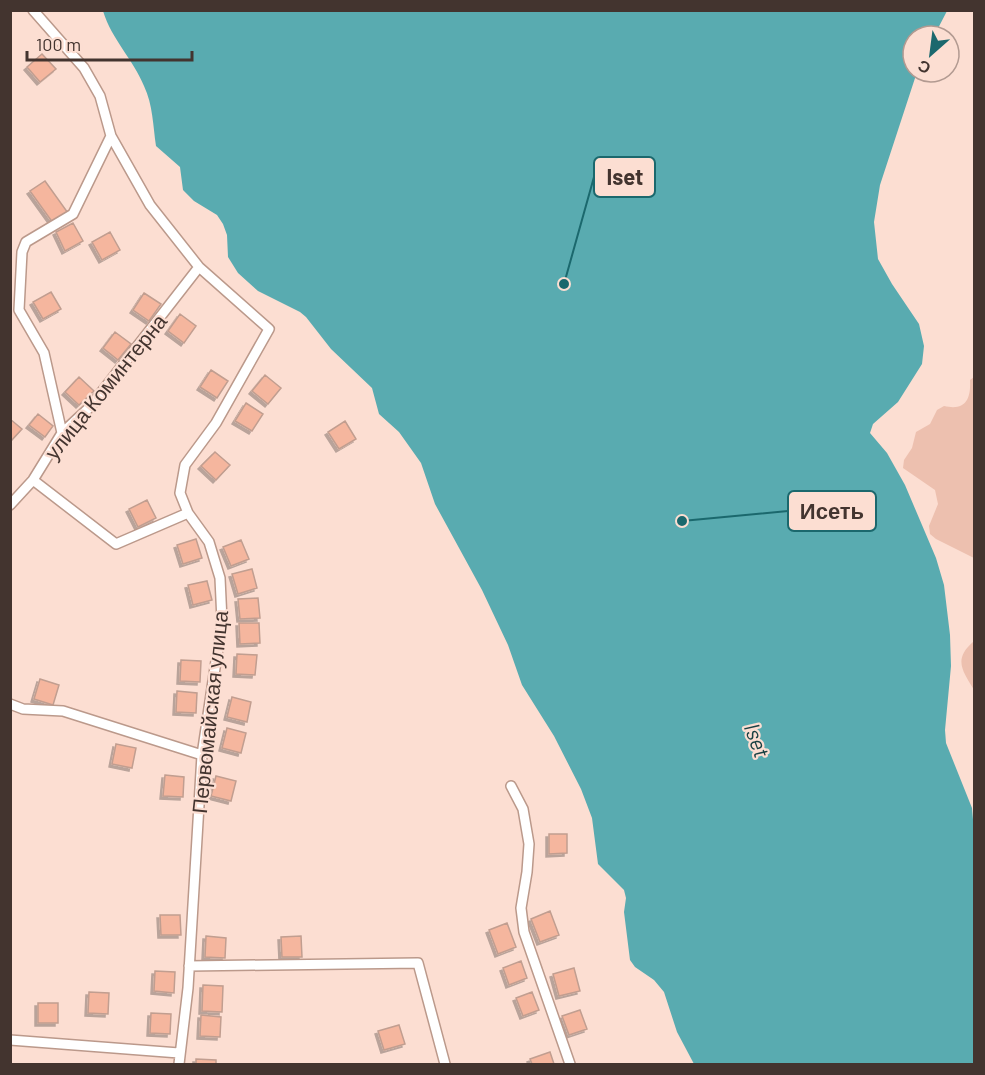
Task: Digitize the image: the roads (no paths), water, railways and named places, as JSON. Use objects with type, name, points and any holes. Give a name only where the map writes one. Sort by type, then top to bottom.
[{"type":"street","points":[[33,10],[84,68],[99,96],[111,135],[150,205],[200,267],[269,329],[216,423],[185,465],[180,494],[188,513],[116,544],[33,480]]},
{"type":"street","points":[[62,433],[44,353],[19,310],[22,252],[26,242],[73,214],[111,135]]},
{"type":"street","name":"улица Коминтерна","points":[[10,505],[33,480],[62,433],[90,407],[200,267]]},
{"type":"street","name":"Первомайская улица","points":[[178,1065],[189,966],[202,755],[222,621],[220,578],[208,542],[188,513]]},
{"type":"street","points":[[10,704],[23,709],[63,711],[202,755]]},
{"type":"street","points":[[511,786],[523,809],[529,844],[521,908],[524,932],[570,1065]]},
{"type":"street","points":[[189,966],[418,963],[445,1065]]},
{"type":"street","points":[[10,1040],[179,1053]]},
{"type":"water","points":[[103,11],[947,11],[940,24],[901,24],[901,84],[913,84],[880,185],[874,222],[878,259],[919,324],[924,346],[922,364],[898,402],[873,424],[870,433],[887,453],[905,485],[936,558],[944,585],[951,666],[945,730],[946,743],[972,808],[974,831],[974,1064],[694,1064],[677,1032],[664,992],[654,980],[635,967],[630,960],[624,912],[626,898],[624,890],[598,864],[592,818],[581,789],[554,736],[522,685],[508,645],[482,590],[435,504],[421,463],[399,432],[379,414],[372,388],[331,349],[306,317],[258,291],[238,273],[228,257],[227,235],[223,224],[217,215],[194,201],[183,190],[180,167],[156,146],[147,93]]},
{"type":"place","name":"Iset","points":[[564,284]]},
{"type":"place","name":"Исеть","points":[[682,521]]}]
